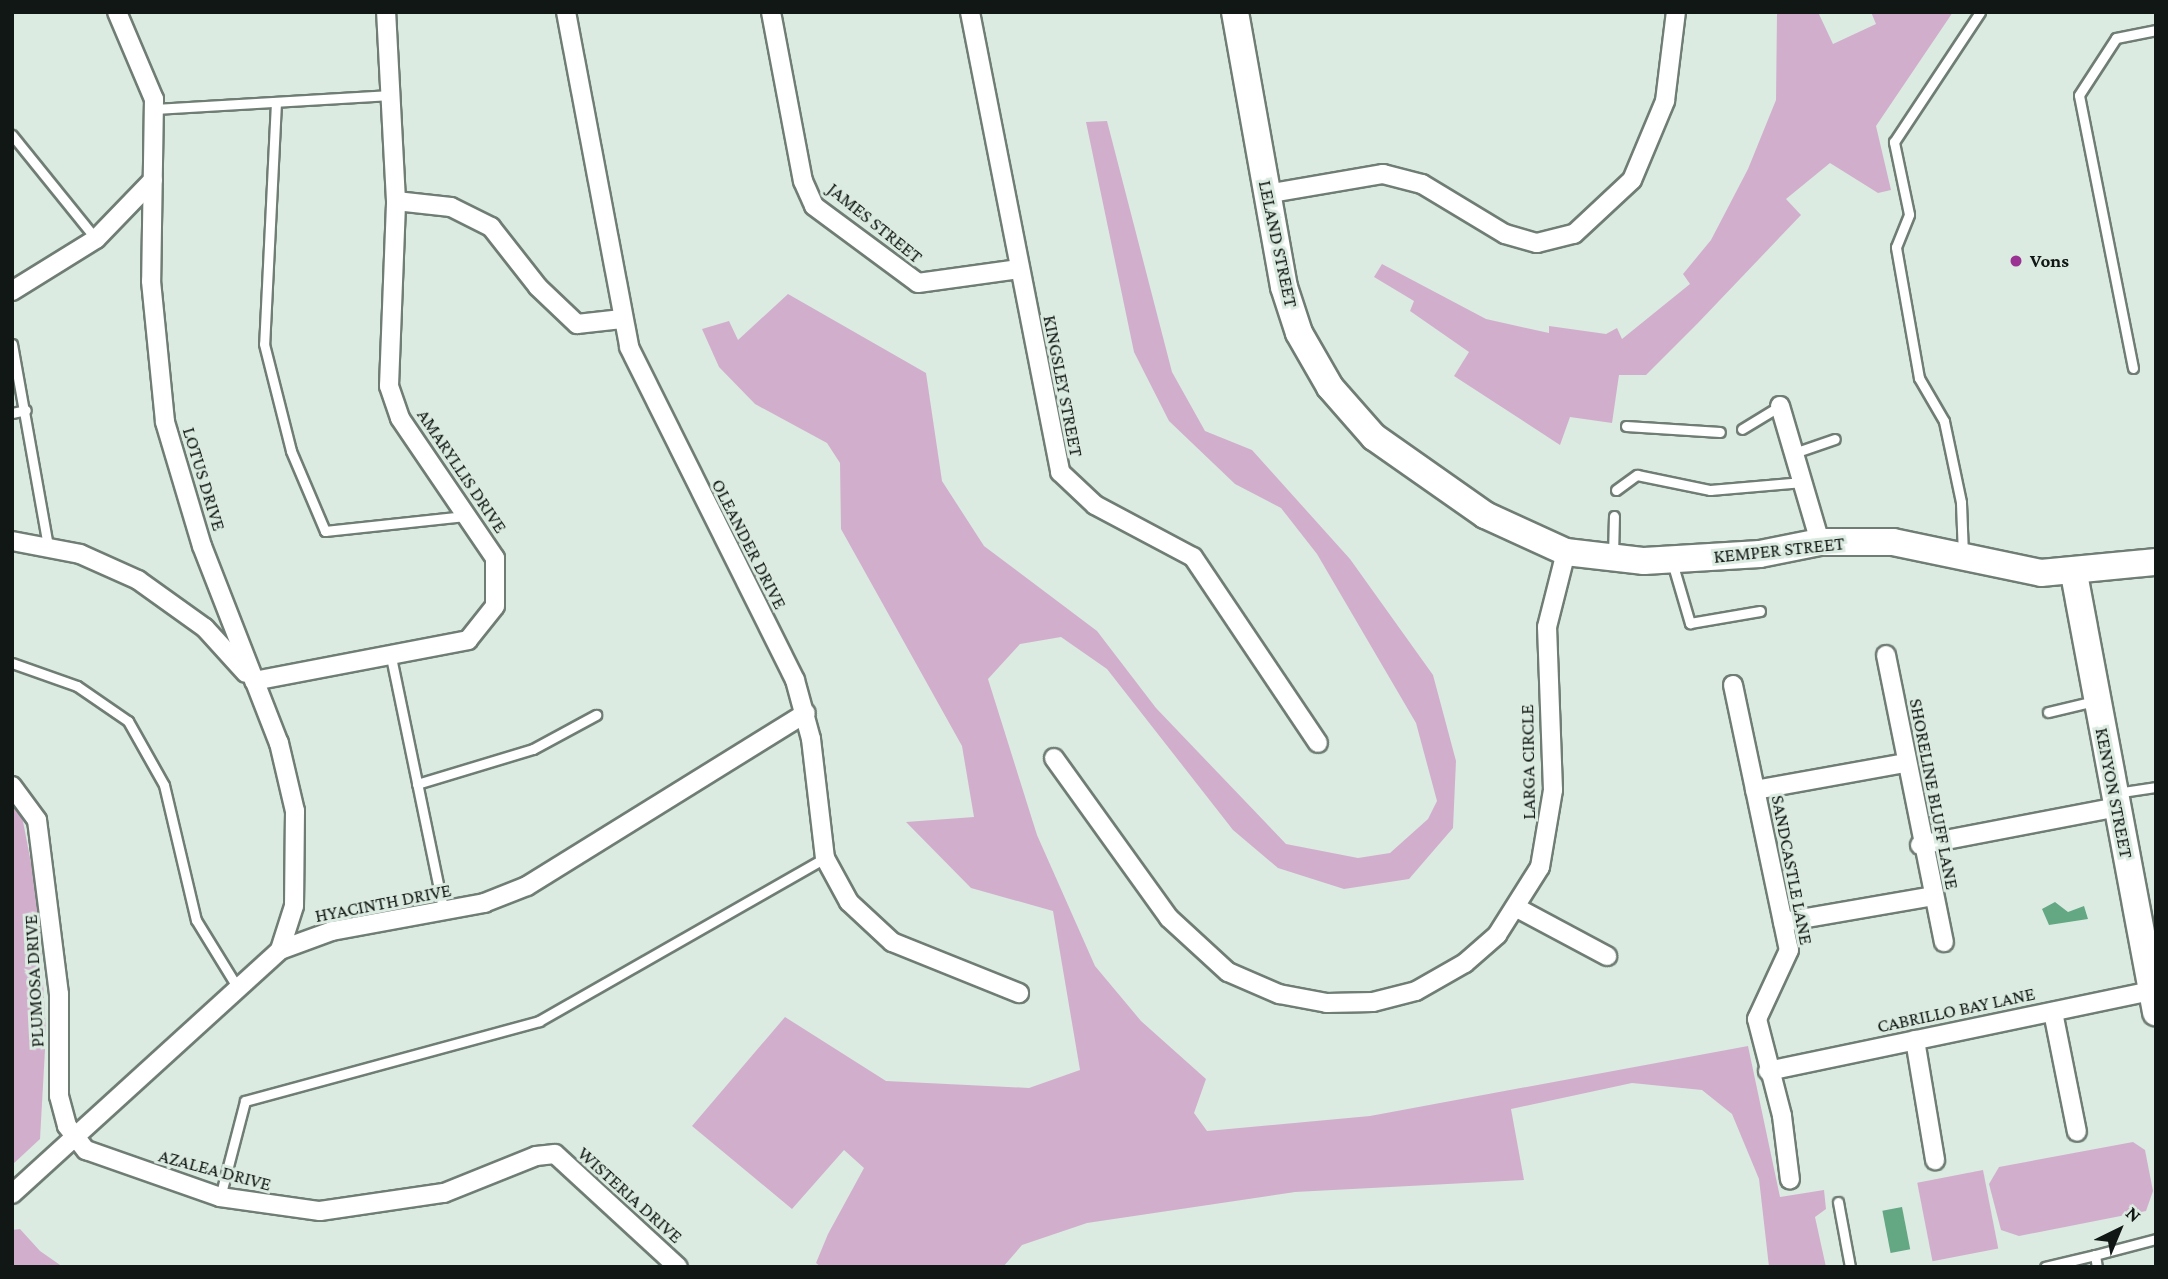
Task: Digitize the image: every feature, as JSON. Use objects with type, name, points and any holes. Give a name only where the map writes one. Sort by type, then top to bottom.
[{"type":"street","name":"LOTUS DRIVE","points":[[117,12],[146,69],[155,109],[153,338],[165,422],[254,681],[279,743],[295,811],[294,906],[280,950]]},
{"type":"street","name":"AMARYLLIS DRIVE","points":[[254,681],[391,657],[468,640],[485,626],[500,581],[495,558],[400,418],[389,386],[396,201],[386,12]]},
{"type":"street","name":"OLEANDER DRIVE","points":[[566,12],[622,319],[640,375],[806,713],[825,858],[849,902],[892,943],[1019,993]]},
{"type":"street","name":"JAMES STREET","points":[[771,12],[803,181],[814,206],[918,283],[1019,269]]},
{"type":"street","name":"KINGSLEY STREET","points":[[970,12],[1055,460],[1067,483],[1194,557],[1318,743]]},
{"type":"street","name":"LELAND STREET","points":[[1236,12],[1266,194],[1299,333],[1352,415],[1396,456],[1485,515],[1566,552]]},
{"type":"street","points":[[1266,194],[1383,174],[1422,184],[1504,234],[1537,243],[1574,234],[1632,180],[1665,101],[1676,12]]},
{"type":"street","points":[[12,290],[96,239],[153,180]]},
{"type":"street","points":[[396,201],[451,207],[491,227],[538,288],[577,324],[622,319]]},
{"type":"street","points":[[1780,406],[1820,542]]},
{"type":"street","points":[[12,541],[48,546],[107,565],[168,598],[254,681]]},
{"type":"street","name":"KEMPER STREET","points":[[1566,552],[1612,558],[1672,560],[1820,542],[1893,542],[1963,557],[2074,573],[2156,562]]},
{"type":"street","name":"LARGA CIRCLE","points":[[1054,758],[1185,937],[1228,972],[1279,995],[1342,1004],[1404,995],[1465,963],[1520,909],[1549,840],[1547,627],[1566,552]]},
{"type":"street","name":"KENYON STREET","points":[[2074,573],[2095,701],[2149,940],[2154,1001]]},
{"type":"street","name":"SHORELINE BLUFF LANE","points":[[1886,655],[1920,845],[1944,942]]},
{"type":"street","name":"SANDCASTLE LANE","points":[[1733,685],[1789,950],[1784,970],[1757,1019],[1768,1071],[1782,1115],[1790,1180]]},
{"type":"street","name":"HYACINTH DRIVE","points":[[12,1194],[280,950],[332,931],[444,912],[527,886],[806,713]]},
{"type":"street","points":[[1755,790],[1905,763]]},
{"type":"street","name":"PLUMOSA DRIVE","points":[[12,786],[33,809],[46,868],[59,994],[59,1096],[75,1139]]},
{"type":"street","points":[[1920,845],[2116,800]]},
{"type":"street","points":[[1783,922],[1933,896]]},
{"type":"street","points":[[1520,909],[1606,956]]},
{"type":"street","name":"CABRILLO BAY LANE","points":[[1768,1071],[2053,1012],[2154,1001]]},
{"type":"street","points":[[2053,1012],[2077,1132]]},
{"type":"street","points":[[1915,1040],[1936,1160]]},
{"type":"street","name":"AZALEA DRIVE","points":[[75,1139],[101,1158],[220,1197],[300,1210],[361,1209],[444,1194],[536,1156],[555,1154]]},
{"type":"street","name":"WISTERIA DRIVE","points":[[555,1154],[678,1267]]},
{"type":"lane","points":[[1963,557],[1961,502],[1947,435],[1919,378],[1896,247],[1909,214],[1894,142],[1980,12]]},
{"type":"lane","points":[[2133,368],[2079,94],[2116,38],[2156,30]]},
{"type":"lane","points":[[155,109],[392,95]]},
{"type":"lane","points":[[276,102],[264,344],[291,451],[325,531],[465,516]]},
{"type":"lane","points":[[12,135],[96,239]]},
{"type":"lane","points":[[12,344],[26,410],[48,546]]},
{"type":"lane","points":[[1742,429],[1780,406]]},
{"type":"lane","points":[[12,412],[26,410]]},
{"type":"lane","points":[[1626,426],[1720,432]]},
{"type":"lane","points":[[1794,453],[1835,439]]},
{"type":"lane","points":[[1616,490],[1637,475],[1710,489],[1803,482]]},
{"type":"lane","points":[[1612,558],[1614,516]]},
{"type":"lane","points":[[1672,560],[1690,623],[1760,611]]},
{"type":"lane","points":[[391,657],[444,912]]},
{"type":"lane","points":[[12,663],[77,686],[128,721],[164,785],[197,920],[239,990]]},
{"type":"lane","points":[[2048,712],[2095,701]]},
{"type":"lane","points":[[417,784],[533,749],[596,715]]},
{"type":"lane","points":[[2116,800],[2156,787]]},
{"type":"lane","points":[[220,1197],[245,1101],[539,1021],[825,858]]},
{"type":"lane","points":[[1838,1202],[1850,1267]]},
{"type":"lane","points":[[2045,1267],[2156,1239]]},
{"type":"lane","points":[[2095,1255],[2097,1267]]},
{"type":"shaded area","points":[[1777,12],[1818,12],[1833,44],[1876,24],[1871,12],[1953,12],[1876,126],[1891,190],[1878,193],[1830,163],[1786,199],[1801,215],[1646,375],[1619,375],[1612,423],[1570,417],[1560,445],[1454,376],[1469,352],[1410,311],[1414,301],[1374,277],[1382,264],[1486,319],[1549,333],[1549,326],[1606,334],[1617,328],[1622,339],[1690,284],[1683,274],[1711,240],[1748,169],[1776,100]]},
{"type":"shaded area","points":[[1107,121],[1172,372],[1205,431],[1252,450],[1350,559],[1433,675],[1456,761],[1453,828],[1409,879],[1344,889],[1278,868],[1233,830],[1107,669],[1061,637],[1020,644],[988,679],[1037,835],[1095,966],[1141,1021],[1206,1079],[1194,1113],[1207,1131],[1370,1116],[1748,1046],[1780,1197],[1824,1190],[1826,1209],[1815,1217],[1826,1267],[1769,1267],[1759,1179],[1732,1114],[1702,1090],[1632,1083],[1511,1109],[1524,1180],[1295,1192],[1087,1223],[1022,1245],[1003,1267],[821,1267],[816,1263],[828,1234],[864,1168],[844,1150],[792,1209],[692,1126],[785,1017],[886,1081],[1029,1088],[1080,1070],[1053,911],[971,888],[906,822],[974,817],[962,746],[841,529],[840,463],[827,443],[755,404],[719,367],[702,329],[729,321],[738,340],[788,294],[926,373],[942,481],[984,546],[1097,631],[1156,708],[1286,844],[1358,858],[1390,853],[1428,819],[1437,801],[1416,723],[1317,554],[1281,508],[1235,484],[1169,421],[1134,352],[1086,122]]},
{"type":"shaded area","points":[[12,797],[21,811],[38,899],[46,1032],[40,1139],[12,1165]]},
{"type":"shaded area","points":[[2055,902],[2068,912],[2084,906],[2088,919],[2049,925],[2042,909]]},
{"type":"shaded area","points":[[2133,1142],[2145,1150],[2153,1191],[2146,1211],[2019,1236],[2001,1230],[1989,1184],[1999,1167]]},
{"type":"shaded area","points":[[1983,1170],[1998,1249],[1932,1261],[1917,1183]]},
{"type":"shaded area","points":[[1902,1207],[1910,1249],[1891,1253],[1882,1211]]},
{"type":"shaded area","points":[[20,1229],[40,1251],[63,1267],[12,1267],[12,1230]]},
{"type":"place","name":"Vons","points":[[2016,261]]}]
